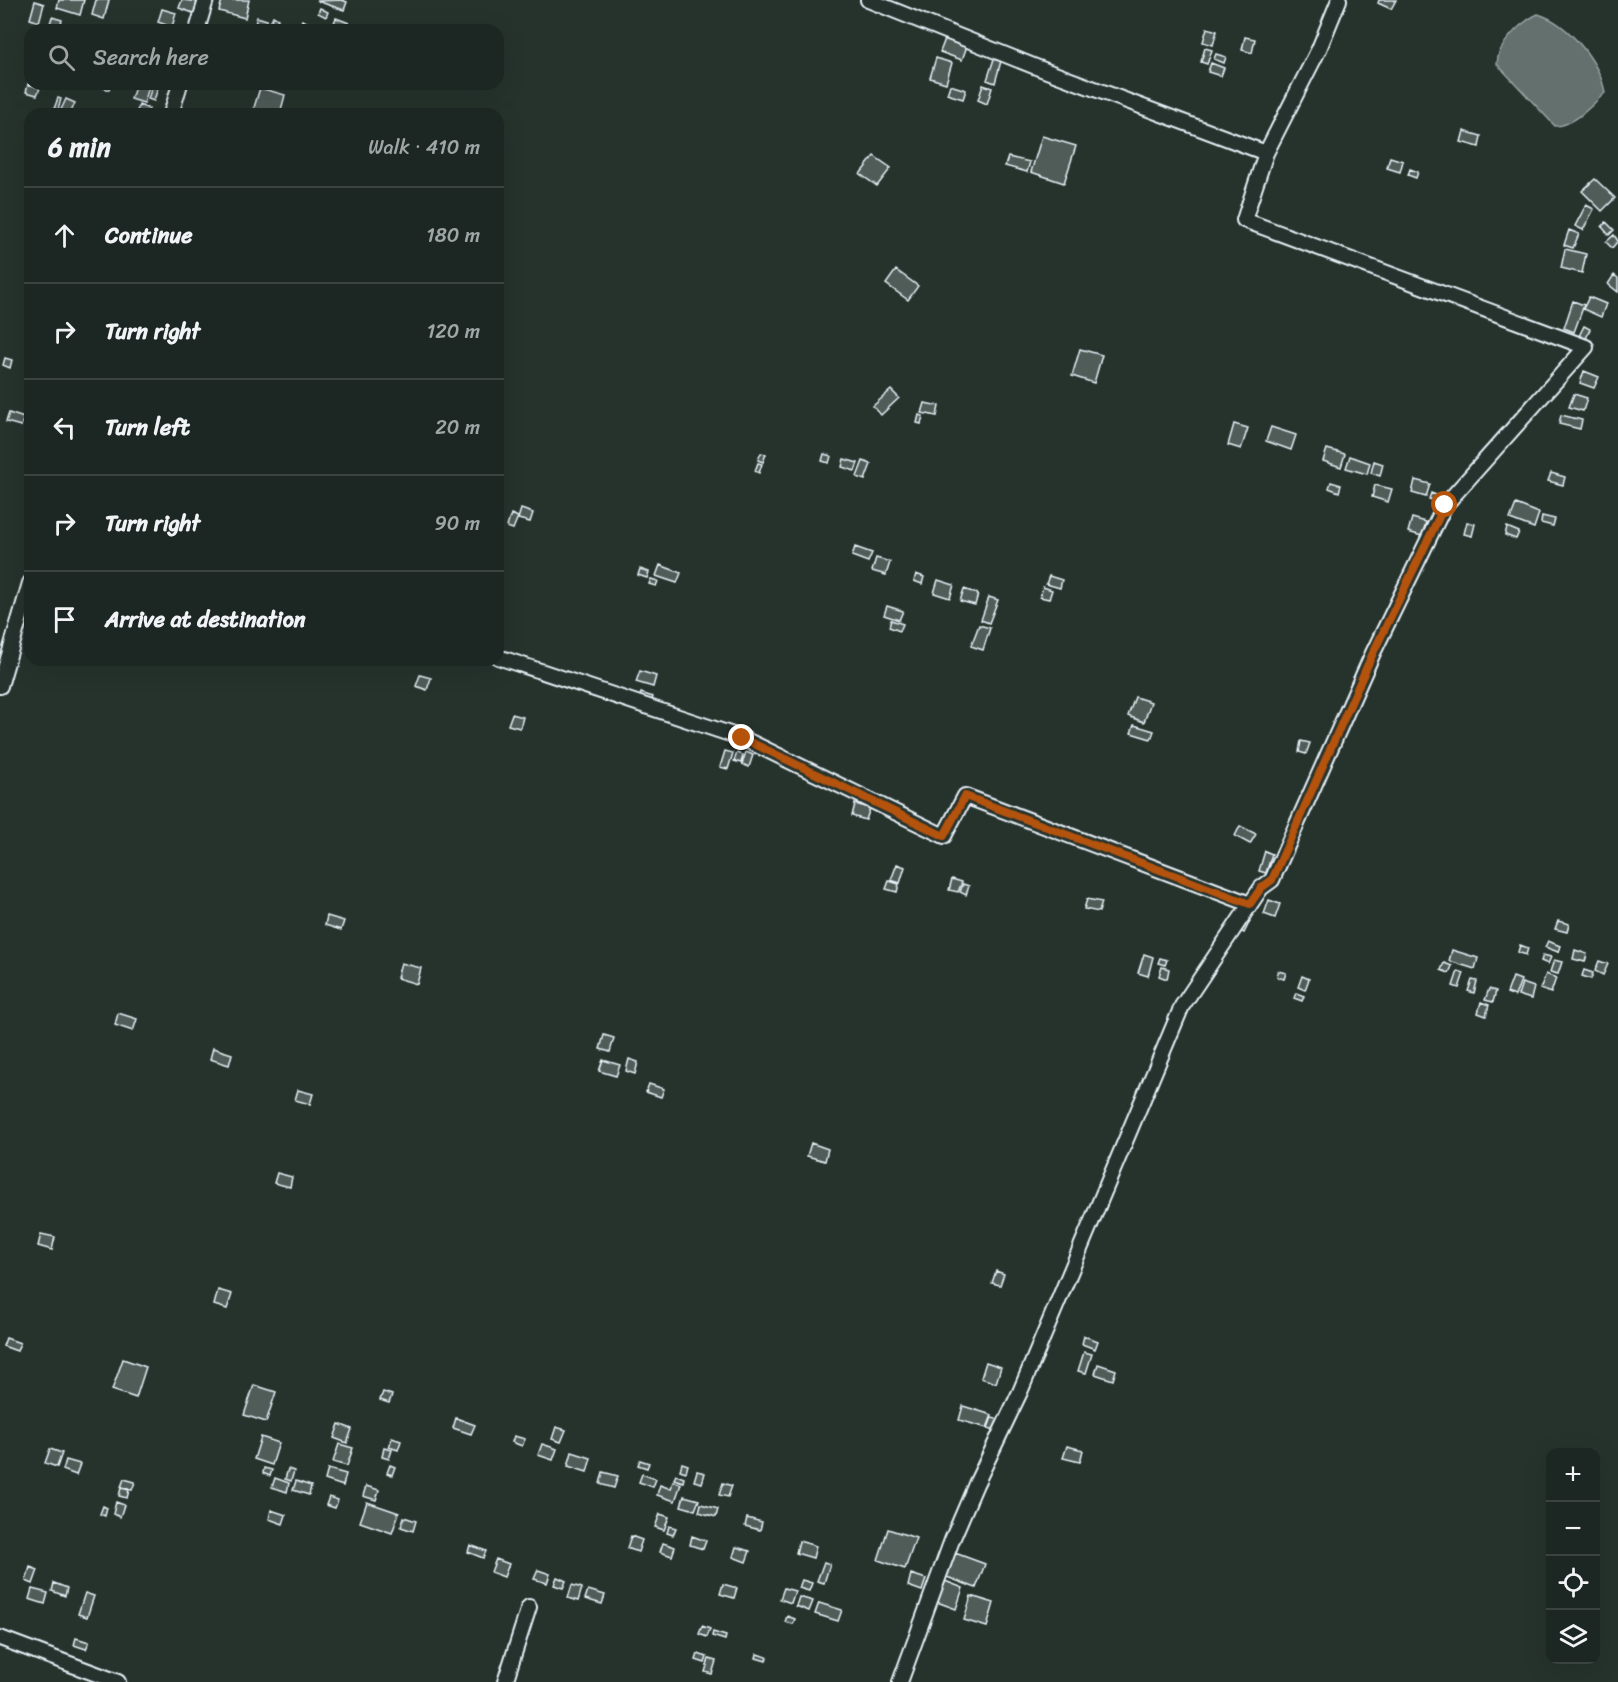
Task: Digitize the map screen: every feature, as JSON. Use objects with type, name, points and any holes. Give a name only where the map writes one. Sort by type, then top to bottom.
[{"type":"street","points":[[198,24],[206,0]]},
{"type":"street","points":[[868,0],[1036,67],[1266,153]]},
{"type":"street","points":[[900,1682],[948,1551],[976,1484],[1020,1392],[1182,1006],[1261,888],[1272,880],[1373,653],[1445,505],[1586,347],[1244,220],[1266,153],[1319,49],[1339,0]]},
{"type":"street","points":[[173,108],[178,90]]},
{"type":"street","points":[[0,686],[24,604]]},
{"type":"street","points":[[504,659],[742,738],[944,836],[965,796],[1250,904]]},
{"type":"street","points":[[505,1682],[529,1607]]},
{"type":"street","points":[[0,1638],[118,1682]]},
{"type":"shaded area","points":[[1538,14],[1560,26],[1581,45],[1597,69],[1605,93],[1576,119],[1562,125],[1555,126],[1497,64],[1505,42],[1524,23]]},
{"type":"building","points":[[59,0],[84,0],[80,15],[57,8]]},
{"type":"building","points":[[96,0],[109,0],[104,19],[92,15]]},
{"type":"building","points":[[182,0],[200,2],[196,14],[179,8]]},
{"type":"building","points":[[222,0],[249,0],[245,18],[219,11]]},
{"type":"building","points":[[342,0],[347,2],[344,10],[317,1]]},
{"type":"building","points":[[1379,0],[1396,0],[1391,9],[1378,3]]},
{"type":"building","points":[[35,1],[44,4],[39,22],[30,19]]},
{"type":"building","points":[[320,8],[328,12],[326,17],[318,13]]},
{"type":"building","points":[[162,9],[176,13],[173,24],[158,22]]},
{"type":"building","points":[[273,16],[278,19],[276,24],[269,24]]},
{"type":"building","points":[[52,17],[62,20],[61,24],[50,24]]},
{"type":"building","points":[[257,17],[267,20],[266,24],[255,24]]},
{"type":"building","points":[[336,18],[349,23],[349,24],[334,24]]},
{"type":"building","points":[[1207,28],[1217,31],[1213,45],[1203,42]]},
{"type":"building","points":[[1245,37],[1255,39],[1252,53],[1242,50]]},
{"type":"building","points":[[945,39],[967,46],[962,60],[940,52]]},
{"type":"building","points":[[1205,48],[1212,50],[1207,64],[1201,62]]},
{"type":"building","points":[[1216,54],[1226,57],[1224,63],[1214,59]]},
{"type":"building","points":[[936,58],[952,63],[946,83],[930,78]]},
{"type":"building","points":[[994,59],[1001,61],[995,83],[987,80]]},
{"type":"building","points":[[1211,63],[1224,68],[1221,76],[1208,72]]},
{"type":"building","points":[[950,85],[966,90],[963,99],[947,94]]},
{"type":"building","points":[[983,85],[992,88],[987,104],[978,100]]},
{"type":"building","points":[[26,90],[39,90],[37,95],[26,92]]},
{"type":"building","points":[[134,90],[148,90],[144,103],[131,99]]},
{"type":"building","points":[[151,90],[157,90],[154,101],[148,99]]},
{"type":"building","points":[[259,90],[285,95],[282,108],[254,108]]},
{"type":"building","points":[[58,98],[61,99],[59,108],[54,108]]},
{"type":"building","points":[[66,99],[75,103],[73,108],[62,108]]},
{"type":"building","points":[[1464,131],[1481,136],[1479,147],[1461,142]]},
{"type":"building","points":[[1042,136],[1076,146],[1064,183],[1031,172]]},
{"type":"building","points":[[874,156],[891,168],[877,186],[860,174]]},
{"type":"building","points":[[1008,157],[1030,162],[1027,172],[1005,166]]},
{"type":"building","points":[[1390,157],[1403,161],[1400,172],[1387,168]]},
{"type":"building","points":[[1410,169],[1418,172],[1416,178],[1408,175]]},
{"type":"building","points":[[1595,179],[1615,198],[1602,211],[1582,191]]},
{"type":"building","points":[[1586,205],[1594,209],[1583,230],[1575,226]]},
{"type":"building","points":[[1606,222],[1614,230],[1609,235],[1602,227]]},
{"type":"building","points":[[1569,230],[1579,234],[1573,248],[1564,245]]},
{"type":"building","points":[[1614,235],[1618,241],[1612,248],[1606,242]]},
{"type":"building","points":[[1565,249],[1586,254],[1582,273],[1561,268]]},
{"type":"building","points":[[896,270],[918,286],[908,300],[886,284]]},
{"type":"building","points":[[1614,275],[1618,278],[1618,292],[1608,284]]},
{"type":"building","points":[[1589,297],[1606,304],[1601,317],[1583,309]]},
{"type":"building","points":[[1573,301],[1584,305],[1574,332],[1564,328]]},
{"type":"building","points":[[1584,326],[1590,329],[1585,341],[1578,338]]},
{"type":"building","points":[[1080,349],[1102,355],[1094,383],[1072,376]]},
{"type":"building","points":[[5,358],[12,360],[10,368],[3,365]]},
{"type":"building","points":[[1584,371],[1599,377],[1594,388],[1580,383]]},
{"type":"building","points":[[891,390],[899,398],[881,415],[873,406]]},
{"type":"building","points":[[1574,394],[1587,398],[1583,411],[1569,407]]},
{"type":"building","points":[[925,403],[939,406],[937,416],[922,413]]},
{"type":"building","points":[[9,413],[24,418],[21,426],[6,422]]},
{"type":"building","points":[[919,415],[923,416],[921,424],[917,423]]},
{"type":"building","points":[[1561,415],[1582,420],[1580,429],[1559,424]]},
{"type":"building","points":[[1234,424],[1248,428],[1241,449],[1228,445]]},
{"type":"building","points":[[1271,427],[1296,435],[1291,450],[1266,441]]},
{"type":"building","points":[[1327,449],[1345,454],[1341,467],[1323,461]]},
{"type":"building","points":[[761,453],[766,454],[763,462],[758,460]]},
{"type":"building","points":[[824,454],[831,456],[829,463],[822,461]]},
{"type":"building","points":[[1350,456],[1370,463],[1367,474],[1346,468]]},
{"type":"building","points":[[844,459],[858,463],[855,471],[842,467]]},
{"type":"building","points":[[863,461],[871,464],[865,480],[857,477]]},
{"type":"building","points":[[1374,461],[1383,464],[1380,476],[1371,473]]},
{"type":"building","points":[[758,463],[762,464],[759,473],[755,471]]},
{"type":"building","points":[[1551,473],[1565,477],[1563,485],[1548,481]]},
{"type":"building","points":[[1415,480],[1430,484],[1426,497],[1412,493]]},
{"type":"building","points":[[1331,482],[1341,485],[1339,492],[1329,488]]},
{"type":"building","points":[[1375,485],[1392,489],[1388,502],[1372,497]]},
{"type":"building","points":[[1431,493],[1441,497],[1440,502],[1429,499]]},
{"type":"building","points":[[1516,504],[1539,513],[1534,528],[1510,519]]},
{"type":"building","points":[[521,509],[533,513],[530,522],[518,519]]},
{"type":"building","points":[[511,514],[518,517],[513,529],[507,527]]},
{"type":"building","points":[[1542,516],[1555,519],[1553,526],[1541,523]]},
{"type":"building","points":[[1412,518],[1426,522],[1422,536],[1408,532]]},
{"type":"building","points":[[1467,522],[1475,524],[1472,536],[1464,534]]},
{"type":"building","points":[[1507,527],[1519,532],[1516,539],[1505,535]]},
{"type":"building","points":[[855,547],[872,553],[868,562],[852,556]]},
{"type":"building","points":[[876,558],[890,562],[886,575],[872,571]]},
{"type":"building","points":[[660,565],[681,573],[677,583],[656,576]]},
{"type":"building","points":[[640,569],[649,572],[647,578],[638,575]]},
{"type":"building","points":[[916,574],[924,577],[922,584],[914,581]]},
{"type":"building","points":[[1049,576],[1062,580],[1060,588],[1046,584]]},
{"type":"building","points":[[651,579],[658,581],[656,586],[649,584]]},
{"type":"building","points":[[938,580],[954,585],[950,598],[934,593]]},
{"type":"building","points":[[1043,587],[1052,590],[1049,599],[1040,597]]},
{"type":"building","points":[[964,589],[978,594],[975,605],[960,601]]},
{"type":"building","points":[[989,597],[998,600],[989,623],[981,620]]},
{"type":"building","points":[[887,606],[903,611],[899,620],[884,615]]},
{"type":"building","points":[[891,620],[903,624],[900,631],[889,627]]},
{"type":"building","points":[[979,625],[990,628],[983,650],[971,646]]},
{"type":"building","points":[[640,671],[656,676],[653,687],[636,682]]},
{"type":"building","points":[[420,675],[431,678],[427,690],[416,686]]},
{"type":"building","points":[[641,693],[653,697],[650,706],[638,703]]},
{"type":"building","points":[[1135,697],[1151,702],[1144,722],[1128,716]]},
{"type":"building","points":[[512,714],[523,717],[520,728],[508,725]]},
{"type":"building","points":[[1134,725],[1154,731],[1151,739],[1131,733]]},
{"type":"building","points":[[1301,741],[1310,743],[1306,754],[1299,752]]},
{"type":"building","points":[[725,751],[733,753],[728,769],[720,767]]},
{"type":"building","points":[[746,752],[753,755],[749,767],[742,764]]},
{"type":"building","points":[[737,753],[743,755],[741,763],[734,761]]},
{"type":"building","points":[[855,804],[870,808],[866,820],[852,816]]},
{"type":"building","points":[[1240,826],[1256,834],[1250,844],[1235,836]]},
{"type":"building","points":[[1265,851],[1272,854],[1266,873],[1259,871]]},
{"type":"building","points":[[897,864],[905,867],[900,883],[891,880]]},
{"type":"building","points":[[952,879],[962,882],[958,892],[949,890]]},
{"type":"building","points":[[889,881],[899,884],[897,892],[886,889]]},
{"type":"building","points":[[963,884],[969,886],[966,895],[960,892]]},
{"type":"building","points":[[1087,899],[1102,902],[1099,912],[1084,909]]},
{"type":"building","points":[[1269,900],[1280,904],[1275,918],[1264,914]]},
{"type":"building","points":[[327,916],[344,921],[341,930],[325,925]]},
{"type":"building","points":[[1241,916],[1250,921],[1244,933],[1235,929]]},
{"type":"building","points":[[1558,921],[1569,924],[1567,932],[1555,929]]},
{"type":"building","points":[[1548,941],[1560,946],[1558,952],[1545,947]]},
{"type":"building","points":[[1520,945],[1528,948],[1526,955],[1518,952]]},
{"type":"building","points":[[1452,950],[1478,958],[1475,969],[1449,961]]},
{"type":"building","points":[[1575,950],[1587,954],[1585,962],[1573,959]]},
{"type":"building","points":[[1144,954],[1153,957],[1148,976],[1138,973]]},
{"type":"building","points":[[1543,955],[1551,957],[1548,964],[1541,961]]},
{"type":"building","points":[[1160,958],[1167,960],[1165,965],[1158,963]]},
{"type":"building","points":[[1554,960],[1562,962],[1558,974],[1550,972]]},
{"type":"building","points":[[1599,961],[1608,964],[1603,975],[1595,971]]},
{"type":"building","points":[[401,963],[421,968],[417,984],[397,978]]},
{"type":"building","points":[[1444,963],[1452,966],[1449,973],[1441,970]]},
{"type":"building","points":[[1162,967],[1169,969],[1167,979],[1159,976]]},
{"type":"building","points":[[1584,970],[1593,973],[1591,979],[1582,976]]},
{"type":"building","points":[[1278,971],[1286,973],[1284,979],[1277,977]]},
{"type":"building","points":[[1458,971],[1464,973],[1459,988],[1453,986]]},
{"type":"building","points":[[1546,974],[1556,978],[1551,993],[1540,989]]},
{"type":"building","points":[[1302,976],[1309,979],[1305,990],[1298,987]]},
{"type":"building","points":[[1513,977],[1521,980],[1515,996],[1507,993]]},
{"type":"building","points":[[1472,980],[1477,981],[1474,993],[1468,991]]},
{"type":"building","points":[[1522,983],[1534,987],[1531,999],[1518,995]]},
{"type":"building","points":[[1489,989],[1496,991],[1493,1002],[1485,1000]]},
{"type":"building","points":[[1296,993],[1304,996],[1302,1001],[1294,998]]},
{"type":"building","points":[[1481,1002],[1489,1005],[1486,1016],[1478,1013]]},
{"type":"building","points":[[118,1013],[137,1019],[133,1031],[115,1025]]},
{"type":"building","points":[[604,1035],[614,1038],[610,1052],[600,1049]]},
{"type":"building","points":[[213,1048],[232,1054],[229,1065],[210,1059]]},
{"type":"building","points":[[629,1059],[638,1062],[635,1074],[626,1071]]},
{"type":"building","points":[[603,1060],[620,1065],[616,1076],[599,1071]]},
{"type":"building","points":[[649,1084],[664,1089],[661,1097],[646,1092]]},
{"type":"building","points":[[298,1090],[313,1094],[310,1104],[295,1100]]},
{"type":"building","points":[[811,1143],[828,1149],[825,1161],[807,1156]]},
{"type":"building","points":[[277,1173],[292,1177],[290,1187],[274,1183]]},
{"type":"building","points":[[41,1234],[55,1237],[52,1250],[38,1246]]},
{"type":"building","points":[[996,1271],[1004,1274],[1000,1285],[992,1283]]},
{"type":"building","points":[[218,1290],[232,1294],[227,1309],[214,1305]]},
{"type":"building","points":[[1084,1336],[1098,1341],[1095,1349],[1082,1344]]},
{"type":"building","points":[[6,1338],[20,1343],[17,1351],[3,1346]]},
{"type":"building","points":[[1084,1352],[1092,1354],[1086,1373],[1078,1371]]},
{"type":"building","points":[[123,1359],[146,1367],[136,1398],[112,1390]]},
{"type":"building","points":[[986,1362],[1001,1367],[996,1383],[981,1378]]},
{"type":"building","points":[[1098,1364],[1116,1370],[1113,1380],[1095,1374]]},
{"type":"building","points":[[254,1385],[276,1392],[266,1422],[244,1415]]},
{"type":"building","points":[[383,1392],[392,1395],[389,1403],[380,1400]]},
{"type":"building","points":[[963,1406],[992,1415],[987,1428],[959,1420]]},
{"type":"building","points":[[992,1417],[1003,1420],[999,1431],[988,1428]]},
{"type":"building","points":[[456,1418],[475,1425],[471,1434],[453,1428]]},
{"type":"building","points":[[339,1424],[352,1429],[347,1443],[334,1438]]},
{"type":"building","points":[[556,1427],[566,1430],[561,1442],[552,1439]]},
{"type":"building","points":[[514,1436],[525,1439],[522,1446],[512,1442]]},
{"type":"building","points":[[261,1437],[279,1443],[272,1465],[254,1459]]},
{"type":"building","points":[[392,1438],[401,1441],[398,1450],[389,1447]]},
{"type":"building","points":[[339,1444],[353,1448],[347,1466],[333,1462]]},
{"type":"building","points":[[542,1444],[557,1449],[553,1460],[538,1455]]},
{"type":"building","points":[[1067,1446],[1083,1450],[1080,1462],[1063,1458]]},
{"type":"building","points":[[384,1448],[392,1450],[389,1459],[382,1457]]},
{"type":"building","points":[[50,1449],[62,1453],[57,1467],[45,1463]]},
{"type":"building","points":[[572,1452],[591,1458],[587,1472],[568,1466]]},
{"type":"building","points":[[66,1460],[80,1464],[76,1475],[63,1470]]},
{"type":"building","points":[[640,1460],[649,1463],[647,1468],[638,1465]]},
{"type":"building","points":[[682,1463],[688,1465],[686,1472],[680,1470]]},
{"type":"building","points":[[390,1465],[395,1467],[392,1475],[387,1473]]},
{"type":"building","points":[[264,1468],[272,1470],[270,1476],[263,1473]]},
{"type":"building","points":[[288,1469],[294,1471],[291,1481],[285,1479]]},
{"type":"building","points":[[328,1469],[346,1474],[343,1486],[325,1480]]},
{"type":"building","points":[[697,1471],[705,1473],[702,1483],[694,1481]]},
{"type":"building","points":[[603,1472],[618,1476],[614,1488],[600,1484]]},
{"type":"building","points":[[642,1474],[656,1479],[653,1487],[639,1482]]},
{"type":"building","points":[[676,1475],[684,1478],[683,1482],[674,1479]]},
{"type":"building","points":[[275,1478],[289,1483],[287,1492],[272,1487]]},
{"type":"building","points":[[124,1479],[135,1482],[132,1490],[121,1487]]},
{"type":"building","points":[[296,1481],[311,1486],[309,1495],[293,1490]]},
{"type":"building","points":[[673,1481],[681,1484],[675,1501],[657,1495],[660,1485],[671,1489]]},
{"type":"building","points":[[723,1483],[732,1486],[728,1497],[719,1495]]},
{"type":"building","points":[[366,1486],[379,1490],[376,1500],[363,1496]]},
{"type":"building","points":[[121,1488],[129,1490],[127,1498],[119,1496]]},
{"type":"building","points":[[684,1496],[699,1500],[695,1510],[681,1506]]},
{"type":"building","points":[[329,1497],[338,1500],[335,1508],[326,1505]]},
{"type":"building","points":[[116,1502],[124,1505],[120,1517],[113,1514]]},
{"type":"building","points":[[367,1502],[399,1513],[392,1533],[360,1522]]},
{"type":"building","points":[[701,1504],[718,1509],[716,1517],[699,1512]]},
{"type":"building","points":[[103,1506],[107,1508],[105,1516],[100,1514]]},
{"type":"building","points":[[271,1510],[286,1515],[283,1524],[269,1519]]},
{"type":"building","points":[[660,1514],[669,1517],[664,1530],[655,1527]]},
{"type":"building","points":[[404,1517],[416,1521],[413,1531],[401,1527]]},
{"type":"building","points":[[747,1518],[762,1522],[760,1530],[745,1526]]},
{"type":"building","points":[[669,1526],[676,1528],[673,1535],[667,1533]]},
{"type":"building","points":[[888,1529],[916,1538],[905,1569],[878,1560]]},
{"type":"building","points":[[631,1536],[642,1540],[638,1552],[627,1548]]},
{"type":"building","points":[[692,1536],[706,1541],[703,1549],[690,1545]]},
{"type":"building","points":[[799,1541],[816,1546],[813,1558],[796,1553]]},
{"type":"building","points":[[663,1543],[675,1547],[672,1556],[660,1552]]},
{"type":"building","points":[[470,1545],[486,1551],[483,1558],[468,1552]]},
{"type":"building","points":[[736,1547],[750,1551],[746,1562],[733,1557]]},
{"type":"building","points":[[955,1553],[985,1564],[976,1588],[947,1577]]},
{"type":"building","points":[[496,1559],[509,1564],[504,1577],[491,1572]]},
{"type":"building","points":[[824,1562],[830,1564],[824,1583],[817,1581]]},
{"type":"building","points":[[30,1567],[38,1570],[33,1584],[26,1581]]},
{"type":"building","points":[[538,1570],[550,1574],[547,1583],[534,1579]]},
{"type":"building","points":[[911,1574],[926,1579],[922,1591],[908,1586]]},
{"type":"building","points":[[557,1577],[566,1581],[563,1588],[554,1585]]},
{"type":"building","points":[[802,1580],[812,1583],[809,1591],[799,1588]]},
{"type":"building","points":[[945,1581],[963,1588],[956,1609],[937,1602]]},
{"type":"building","points":[[54,1583],[67,1588],[65,1596],[52,1591]]},
{"type":"building","points":[[723,1584],[737,1588],[734,1598],[720,1594]]},
{"type":"building","points":[[572,1585],[582,1588],[578,1601],[568,1598]]},
{"type":"building","points":[[784,1588],[795,1591],[791,1603],[780,1599]]},
{"type":"building","points":[[32,1589],[48,1593],[45,1604],[29,1599]]},
{"type":"building","points":[[588,1590],[605,1595],[602,1604],[585,1599]]},
{"type":"building","points":[[85,1593],[94,1596],[87,1617],[78,1614]]},
{"type":"building","points":[[971,1596],[994,1603],[987,1627],[964,1620]]},
{"type":"building","points":[[799,1597],[813,1601],[809,1611],[796,1606]]},
{"type":"building","points":[[819,1603],[842,1610],[838,1621],[815,1614]]},
{"type":"building","points":[[787,1616],[795,1619],[793,1624],[785,1622]]},
{"type":"building","points":[[702,1626],[710,1629],[707,1637],[699,1634]]},
{"type":"building","points":[[713,1632],[726,1636],[725,1640],[712,1636]]},
{"type":"building","points":[[76,1638],[89,1642],[86,1649],[74,1645]]},
{"type":"building","points":[[698,1654],[707,1657],[705,1663],[696,1660]]},
{"type":"building","points":[[757,1654],[767,1657],[766,1661],[756,1658]]},
{"type":"building","points":[[709,1659],[716,1661],[712,1674],[705,1672]]},
{"type":"route","points":[[742,738],[944,836],[965,796],[1250,904],[1261,888],[1272,880],[1373,653],[1445,505]]}]
